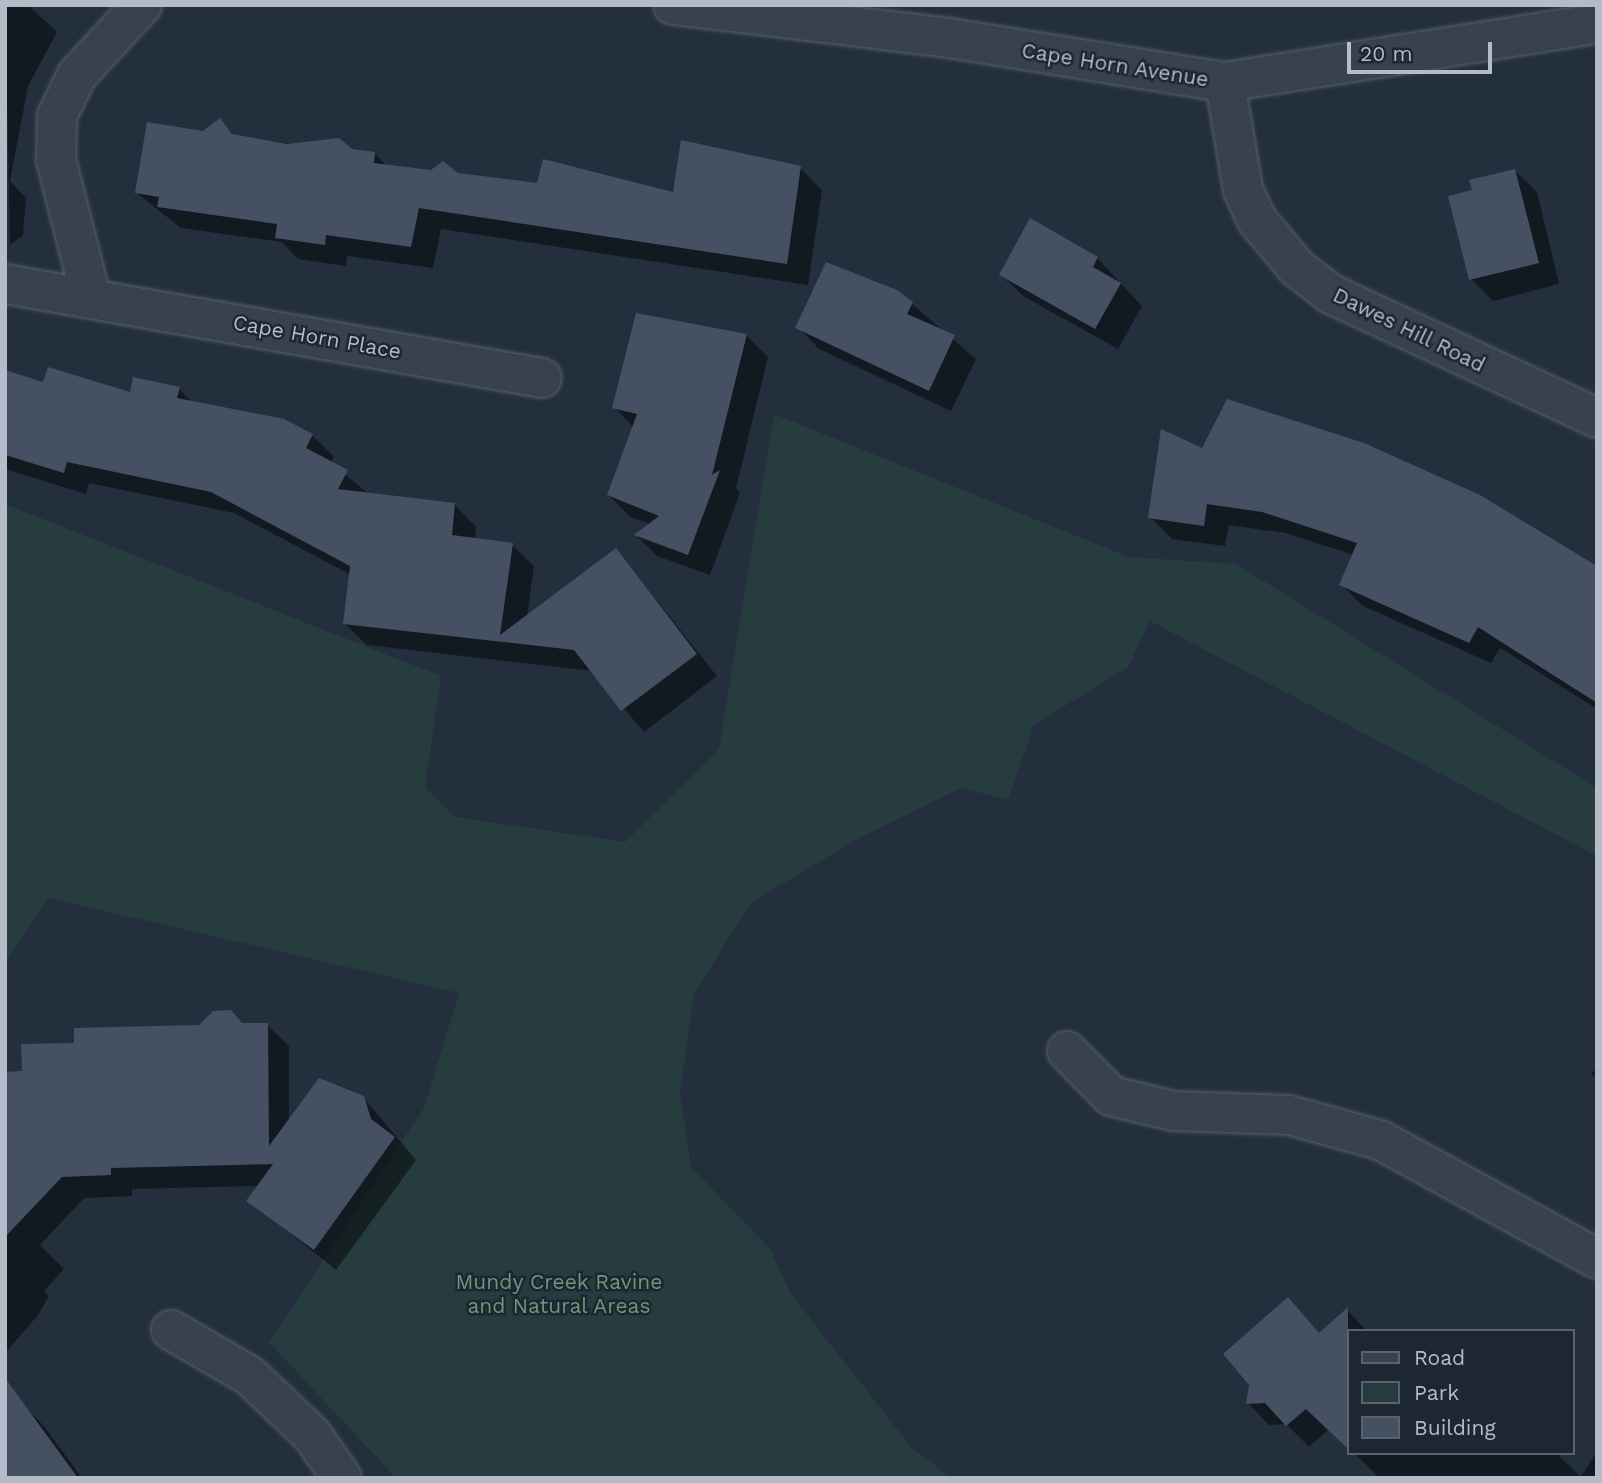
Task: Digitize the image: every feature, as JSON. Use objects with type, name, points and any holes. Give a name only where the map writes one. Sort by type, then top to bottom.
[{"type":"street","points":[[92,297],[56,160],[57,116],[77,75],[142,5]]},
{"type":"street","name":"Cape Horn Avenue","points":[[673,5],[949,38],[1225,82],[1597,24]]},
{"type":"street","name":"Dawes Hill Road","points":[[1225,82],[1243,190],[1256,220],[1297,268],[1331,294],[1597,418]]},
{"type":"street","name":"Cape Horn Place","points":[[5,284],[92,297],[542,378]]},
{"type":"street","points":[[1067,1051],[1111,1096],[1173,1111],[1289,1115],[1380,1140],[1525,1223],[1597,1259]]},
{"type":"street","points":[[171,1330],[250,1376],[312,1435],[342,1478]]},
{"type":"green space","name":"Mundy Creek Ravine and Natural Areas","points":[[774,414],[1129,557],[1236,564],[1597,788],[1597,856],[1150,621],[1128,667],[1034,725],[1008,800],[961,788],[861,837],[752,902],[694,993],[680,1093],[691,1167],[770,1249],[791,1294],[911,1447],[951,1478],[396,1478],[269,1342],[424,1108],[459,993],[48,898],[5,963],[5,504],[441,676],[425,788],[456,817],[625,842],[719,749]]},
{"type":"building","points":[[220,118],[232,134],[287,144],[339,138],[352,149],[375,152],[374,163],[431,170],[443,161],[458,173],[537,183],[543,159],[673,192],[681,140],[801,166],[787,264],[419,208],[411,247],[326,235],[325,245],[275,238],[277,224],[157,207],[159,197],[135,193],[147,122],[203,131]]},
{"type":"building","points":[[1515,169],[1539,263],[1469,280],[1448,196],[1472,190],[1469,180]]},
{"type":"building","points":[[1030,218],[1098,257],[1093,267],[1121,283],[1095,329],[999,275]]},
{"type":"building","points":[[826,262],[897,290],[913,302],[907,314],[955,335],[929,391],[795,328]]},
{"type":"building","points":[[636,313],[747,334],[712,475],[720,470],[688,555],[634,535],[659,516],[607,495],[637,414],[612,408]]},
{"type":"building","points":[[48,367],[130,392],[133,377],[180,387],[177,398],[284,419],[313,434],[306,448],[348,470],[338,489],[455,503],[452,535],[513,543],[500,635],[616,548],[697,654],[621,711],[574,650],[343,624],[350,566],[211,492],[67,462],[64,473],[5,455],[5,370],[43,382]]},
{"type":"building","points":[[1227,399],[1364,443],[1480,495],[1597,566],[1597,703],[1478,627],[1469,643],[1339,585],[1357,543],[1262,512],[1207,504],[1204,526],[1148,518],[1161,429],[1202,448]]},
{"type":"building","points":[[231,1010],[242,1023],[268,1023],[269,1146],[319,1078],[364,1096],[371,1119],[395,1137],[314,1250],[246,1201],[273,1164],[111,1168],[111,1175],[62,1177],[5,1237],[5,1072],[22,1071],[21,1044],[74,1043],[74,1028],[199,1025],[213,1011]]},
{"type":"building","points":[[1288,1297],[1319,1333],[1348,1307],[1346,1447],[1306,1409],[1286,1426],[1265,1403],[1246,1404],[1249,1385],[1223,1354]]},
{"type":"building","points":[[5,1378],[78,1478],[5,1478]]}]
